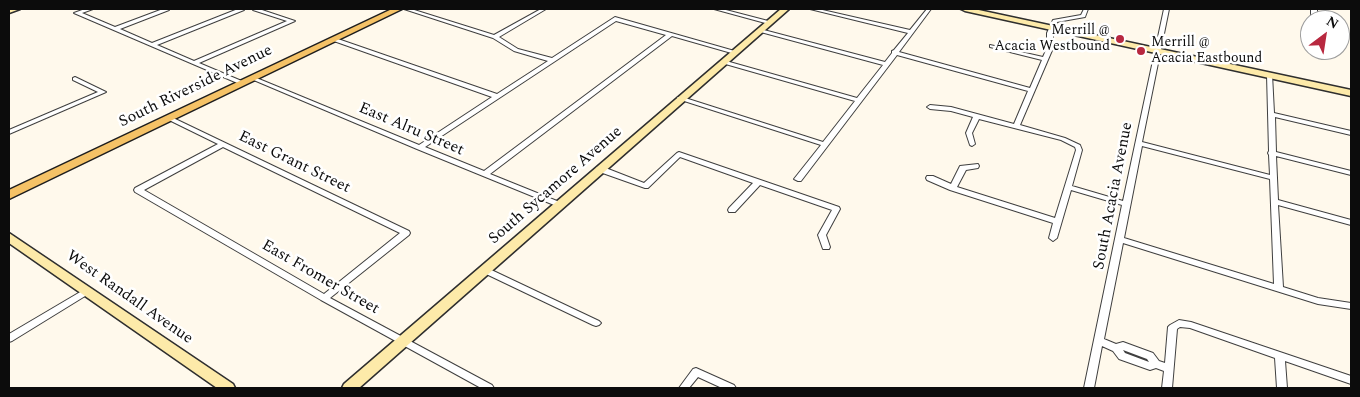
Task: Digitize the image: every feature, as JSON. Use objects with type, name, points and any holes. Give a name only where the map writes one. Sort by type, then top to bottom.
[{"type":"main road","name":"South Riverside Avenue","points":[[9,195],[398,9]]},
{"type":"street","points":[[9,11],[16,9]]},
{"type":"street","points":[[90,9],[77,13],[242,83]]},
{"type":"street","points":[[115,28],[168,9]]},
{"type":"street","points":[[152,45],[242,9]]},
{"type":"street","points":[[194,63],[292,21],[255,9]]},
{"type":"street","points":[[407,9],[495,37],[516,50],[552,60]]},
{"type":"street","points":[[495,37],[544,9]]},
{"type":"street","points":[[717,9],[769,22]]},
{"type":"street","name":"South Sycamore Avenue","points":[[349,388],[680,98],[785,9]]},
{"type":"street","points":[[813,9],[910,32]]},
{"type":"street","points":[[798,179],[929,9]]},
{"type":"street","points":[[965,9],[1351,93]]},
{"type":"street","points":[[1016,127],[1030,90],[1050,48],[1050,33],[1055,21],[1083,16],[1086,9]]},
{"type":"street","name":"South Acacia Avenue","points":[[1089,388],[1166,9]]},
{"type":"street","points":[[419,148],[615,19],[735,52]]},
{"type":"street","points":[[760,31],[886,64]]},
{"type":"street","points":[[484,175],[671,34]]},
{"type":"street","points":[[333,39],[496,96]]},
{"type":"street","points":[[992,46],[1044,60]]},
{"type":"street","points":[[894,52],[1030,90]]},
{"type":"street","points":[[724,62],[858,100]]},
{"type":"street","points":[[1270,75],[1271,153],[1279,289]]},
{"type":"street","name":"East Alru Street","points":[[252,78],[559,205]]},
{"type":"street","points":[[9,132],[103,92],[75,79]]},
{"type":"street","points":[[680,98],[824,144]]},
{"type":"street","points":[[930,107],[951,109],[1072,142],[1078,146],[1079,150],[1053,238]]},
{"type":"street","points":[[1271,114],[1351,133]]},
{"type":"street","points":[[972,144],[970,133],[977,116]]},
{"type":"street","name":"East Grant Street","points":[[169,118],[406,233],[324,298]]},
{"type":"street","points":[[1139,143],[1273,178]]},
{"type":"street","name":"East Fromer Street","points":[[222,145],[138,190],[324,298],[489,388]]},
{"type":"street","points":[[1271,153],[1351,172]]},
{"type":"street","points":[[600,169],[645,186],[678,154],[836,209],[822,235],[826,247]]},
{"type":"street","points":[[953,188],[964,168],[975,166]]},
{"type":"street","points":[[930,178],[953,188],[1058,222]]},
{"type":"street","points":[[732,210],[758,182]]},
{"type":"street","points":[[1068,187],[1126,204]]},
{"type":"street","points":[[1274,201],[1351,222]]},
{"type":"street","name":"West Randall Avenue","points":[[9,237],[228,388]]},
{"type":"street","points":[[1119,239],[1318,301],[1351,306]]},
{"type":"street","points":[[485,270],[596,323]]},
{"type":"street","points":[[9,338],[87,291]]},
{"type":"street","points":[[1167,388],[1173,327],[1180,323],[1351,380]]},
{"type":"street","points":[[1099,341],[1116,348],[1122,356],[1136,356],[1150,366],[1156,364],[1168,368]]},
{"type":"street","points":[[1280,356],[1282,388]]},
{"type":"street","points":[[684,388],[696,372],[731,388]]},
{"type":"place","name":"Merrill @ Acacia Westbound","points":[[1120,39]]},
{"type":"place","name":"Merrill @ Acacia Eastbound","points":[[1141,51]]}]
